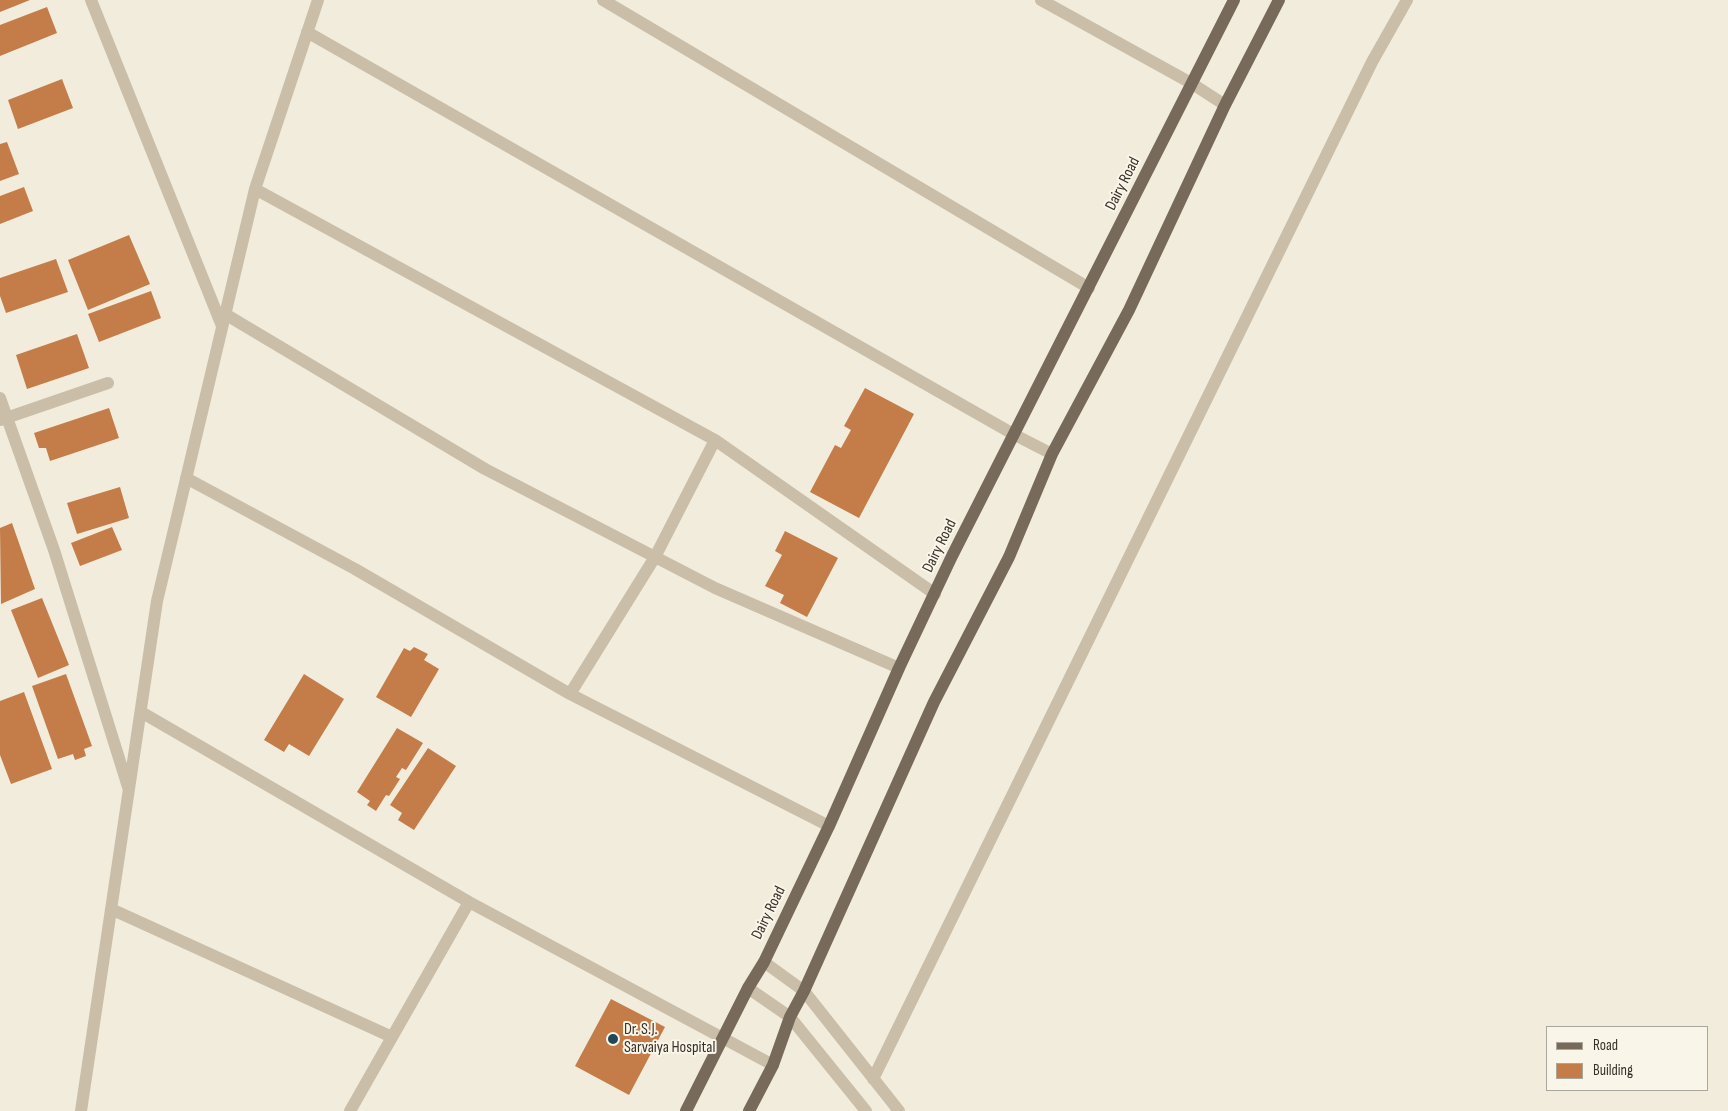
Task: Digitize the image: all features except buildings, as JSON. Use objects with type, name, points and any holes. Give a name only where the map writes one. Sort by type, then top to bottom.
[{"type":"main road","name":"Dairy Road","points":[[686,1111],[748,988],[764,962],[829,826],[899,668],[952,556],[1234,0]]},
{"type":"main road","points":[[749,1111],[773,1065],[790,1017],[804,991],[934,702],[1009,557],[1052,454],[1129,310],[1225,105],[1279,0]]},
{"type":"street","points":[[91,0],[224,320],[485,469],[715,588],[899,668]]},
{"type":"street","points":[[81,1111],[157,601],[255,189],[318,0]]},
{"type":"street","points":[[603,0],[1089,288]]},
{"type":"street","points":[[1040,0],[1191,83],[1225,105]]},
{"type":"street","points":[[873,1079],[1372,62],[1407,0]]},
{"type":"street","points":[[307,32],[1052,454]]},
{"type":"street","points":[[255,189],[715,440],[935,594]]},
{"type":"street","points":[[4,419],[108,383]]},
{"type":"street","points":[[0,398],[4,419],[54,550],[129,791]]},
{"type":"street","points":[[570,694],[655,556],[715,440]]},
{"type":"street","points":[[186,478],[354,569],[570,694],[829,826]]},
{"type":"street","points":[[141,712],[468,902],[773,1065]]},
{"type":"street","points":[[350,1111],[468,902]]},
{"type":"street","points":[[112,909],[392,1037]]},
{"type":"street","points":[[764,962],[804,991],[899,1111]]},
{"type":"street","points":[[748,988],[790,1017],[866,1111]]},
{"type":"place","name":"Dr. S.J. Sarvaiya Hospital","points":[[613,1039]]}]
